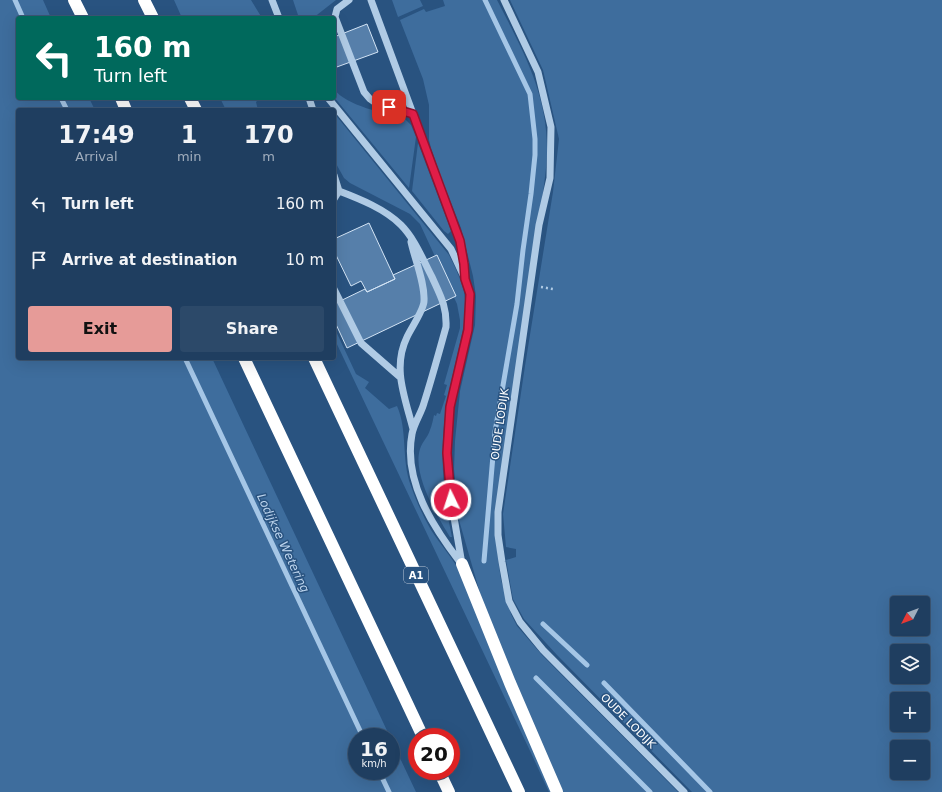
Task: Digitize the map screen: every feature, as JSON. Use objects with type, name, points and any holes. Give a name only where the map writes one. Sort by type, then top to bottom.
[{"type":"highway","points":[[74,0],[82,16]]},
{"type":"highway","points":[[144,0],[151,16]]},
{"type":"highway","points":[[245,360],[419,728]]},
{"type":"highway","name":"A1","points":[[315,360],[519,792]]},
{"type":"highway","points":[[462,564],[510,683],[557,792]]},
{"type":"highway","points":[[443,780],[449,792]]},
{"type":"street","points":[[272,0],[278,16]]},
{"type":"street","points":[[335,16],[337,9],[349,0]]},
{"type":"street","points":[[371,0],[460,241],[465,279]]},
{"type":"street","name":"OUDE LODIJK","points":[[504,0],[538,72],[551,127],[550,178],[539,225],[498,512],[498,535],[509,601],[520,622],[542,650],[684,792]]},
{"type":"street","points":[[336,20],[364,92],[377,104],[413,114]]},
{"type":"street","points":[[330,100],[451,249],[465,279],[470,294],[468,330],[450,407],[447,453],[451,500],[462,564]]},
{"type":"street","points":[[336,181],[339,191],[336,196]]},
{"type":"street","points":[[339,191],[365,201],[393,218],[408,233],[424,261],[447,314],[446,327],[438,357],[424,405],[413,429],[410,448],[412,469],[418,492],[440,537],[462,564]]},
{"type":"street","points":[[408,233],[424,288],[424,303],[403,346],[399,363],[400,377],[413,429]]},
{"type":"street","points":[[336,293],[361,343],[400,377]]},
{"type":"shaded area","points":[[0,0],[43,0],[50,16],[16,16],[16,100],[90,100],[94,108],[16,108],[16,360],[213,360],[386,728],[348,728],[348,780],[400,780],[400,758],[408,775],[408,780],[410,780],[416,792],[0,792]]},
{"type":"shaded area","points":[[174,0],[251,0],[261,16],[181,16]]},
{"type":"shaded area","points":[[293,0],[336,0],[316,16],[298,16]]},
{"type":"shaded area","points":[[392,0],[420,0],[423,6],[398,17]]},
{"type":"shaded area","points":[[443,0],[497,0],[524,54],[538,90],[546,128],[547,155],[542,201],[495,529],[501,580],[511,614],[517,626],[542,655],[678,792],[563,792],[523,706],[484,607],[459,520],[454,469],[460,391],[475,325],[476,296],[473,276],[461,228],[442,180],[429,140],[429,105],[423,79],[400,20],[424,9],[426,12],[445,6]]},
{"type":"shaded area","points":[[510,0],[942,0],[942,792],[692,792],[557,655],[524,619],[513,599],[506,560],[516,557],[516,549],[506,547],[503,514],[553,192],[559,139],[543,70]]},
{"type":"shaded area","points":[[336,91],[347,100],[366,108],[405,119],[411,125],[416,137],[409,188],[336,99]]},
{"type":"shaded area","points":[[221,100],[258,100],[256,102],[258,108],[225,108]]},
{"type":"shaded area","points":[[336,115],[449,255],[463,287],[465,300],[464,324],[447,401],[443,431],[443,476],[446,507],[452,537],[450,537],[427,494],[419,470],[418,459],[420,449],[429,433],[434,415],[436,416],[437,413],[440,414],[446,396],[444,395],[447,385],[444,384],[460,328],[457,304],[420,224],[410,214],[350,183],[344,178],[336,164]]},
{"type":"shaded area","points":[[418,143],[451,231],[448,234],[412,191]]},
{"type":"shaded area","points":[[336,331],[356,374],[369,382],[365,388],[389,409],[397,406],[402,425],[406,466],[415,497],[431,530],[462,576],[551,792],[549,792],[336,342]]},
{"type":"building","points":[[367,24],[378,52],[336,67],[336,36]]},
{"type":"building","points":[[369,223],[395,279],[367,292],[361,281],[351,286],[336,255],[336,238]]},
{"type":"building","points":[[437,255],[456,296],[347,348],[336,324],[336,303],[365,289],[367,292],[395,279],[393,275]]},
{"type":"waterway","name":"Lodijkse Wetering","points":[[15,0],[22,16]]},
{"type":"waterway","points":[[484,561],[495,432],[517,304],[535,155],[535,139],[530,94],[485,0]]},
{"type":"waterway","name":"Lodijkse Wetering","points":[[62,100],[66,108]]},
{"type":"waterway","name":"Lodijkse Wetering","points":[[186,360],[359,728]]},
{"type":"waterway","points":[[543,624],[587,665]]},
{"type":"waterway","points":[[536,678],[650,792]]},
{"type":"waterway","points":[[604,683],[710,792]]},
{"type":"waterway","name":"Lodijkse Wetering","points":[[383,780],[389,792]]},
{"type":"route","points":[[389,107],[413,114],[460,241],[465,279],[470,294],[468,330],[450,407],[447,453],[451,500]]}]
